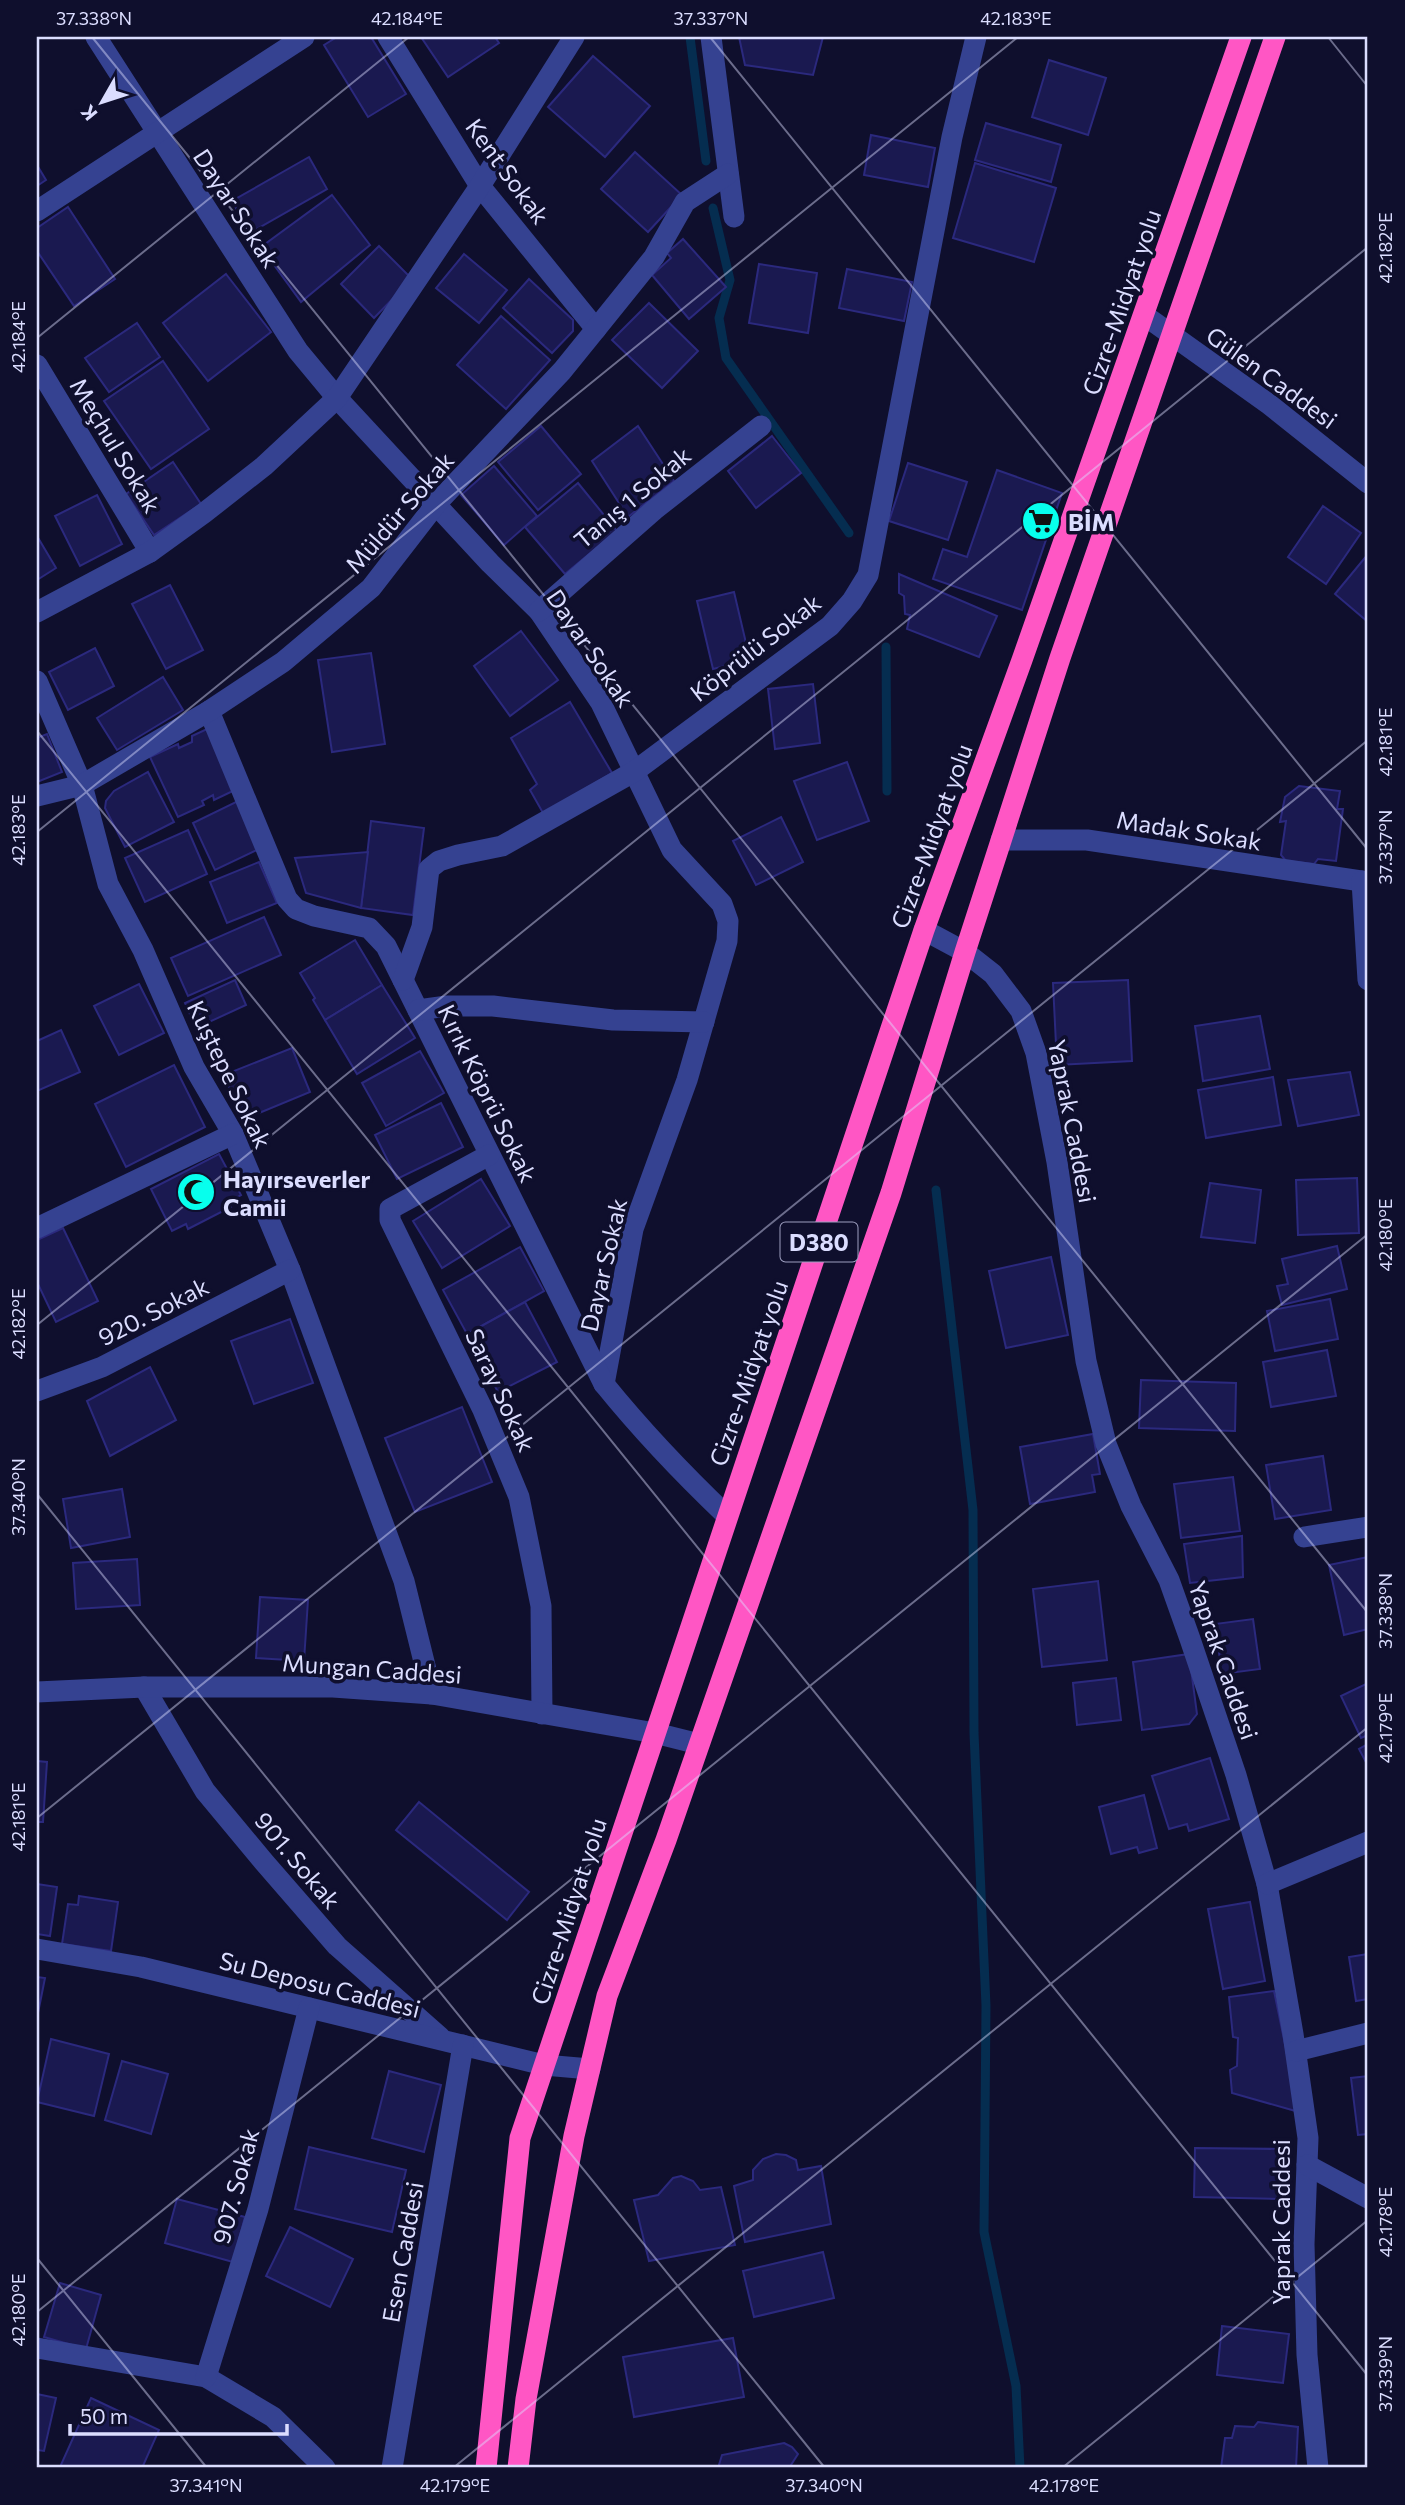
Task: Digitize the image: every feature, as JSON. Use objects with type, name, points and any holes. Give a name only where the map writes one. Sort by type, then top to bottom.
[{"type":"highway","name":"Cizre-Midyat yolu","points":[[486,2468],[520,2138],[924,930],[1241,37]]},
{"type":"highway","name":"D380","points":[[518,2468],[526,2399],[574,2136],[607,1996],[699,1744],[891,1193],[1060,658],[1275,37]]},
{"type":"street","name":"Dayar Sokak","points":[[96,37],[298,351],[337,398],[490,563],[539,611],[601,703],[672,850],[722,904],[728,921],[727,941],[687,1080],[633,1229],[604,1384]]},
{"type":"street","points":[[37,211],[304,37]]},
{"type":"street","name":"Kent Sokak","points":[[388,37],[480,186],[596,329]]},
{"type":"street","points":[[37,612],[150,552],[264,466],[337,398],[480,186],[573,37]]},
{"type":"street","points":[[711,37],[734,217]]},
{"type":"street","name":"Köprülü Sokak","points":[[403,980],[422,927],[429,869],[458,855],[502,846],[635,771],[830,626],[852,601],[868,575],[952,137],[976,37]]},
{"type":"street","name":"Müldür Sokak","points":[[37,796],[82,785],[209,711],[283,662],[370,588],[436,504],[562,371],[654,257],[685,202],[728,174]]},
{"type":"street","name":"Gülen Caddesi","points":[[1144,315],[1270,405],[1367,480]]},
{"type":"street","name":"Meçhul Sokak","points":[[37,365],[150,552]]},
{"type":"street","name":"Tanış 1 Sokak","points":[[539,611],[654,510],[761,426]]},
{"type":"street","name":"Kuştepe Sokak","points":[[37,681],[82,785],[108,884],[143,950],[194,1067],[233,1134],[290,1270],[404,1581],[432,1694]]},
{"type":"street","name":"Kırık Köprü Sokak","points":[[209,711],[287,899],[296,909],[314,916],[369,928],[386,946],[604,1384],[677,1468],[727,1516]]},
{"type":"street","name":"Madak Sokak","points":[[1001,840],[1087,840],[1365,881]]},
{"type":"street","points":[[1365,881],[1368,980]]},
{"type":"street","name":"Yaprak Caddesi","points":[[924,930],[965,952],[992,974],[1021,1011],[1035,1053],[1057,1162],[1086,1361],[1106,1444],[1131,1506],[1173,1592],[1236,1775],[1267,1884],[1308,2138],[1304,2244],[1307,2355],[1318,2468]]},
{"type":"street","points":[[418,1010],[447,1006],[493,1006],[613,1020],[704,1022]]},
{"type":"street","points":[[37,1228],[233,1134]]},
{"type":"street","name":"Saray Sokak","points":[[489,1155],[390,1209],[390,1220],[483,1410],[519,1497],[541,1606],[542,1714]]},
{"type":"street","name":"920. Sokak","points":[[37,1391],[102,1367],[290,1270]]},
{"type":"street","points":[[1304,1537],[1368,1527]]},
{"type":"street","name":"Mungan Caddesi","points":[[37,1692],[144,1687],[333,1687],[432,1694],[655,1733],[699,1744]]},
{"type":"street","name":"901. Sokak","points":[[144,1687],[205,1791],[337,1946],[454,2043]]},
{"type":"street","points":[[1267,1884],[1368,1842]]},
{"type":"street","name":"Su Deposu Caddesi","points":[[37,1949],[141,1967],[544,2065],[590,2069]]},
{"type":"street","name":"907. Sokak","points":[[206,2377],[258,2209],[309,2008]]},
{"type":"street","points":[[1296,2051],[1368,2033]]},
{"type":"street","name":"Esen Caddesi","points":[[392,2468],[454,2043]]},
{"type":"street","points":[[1307,2165],[1368,2198]]},
{"type":"street","points":[[37,2348],[206,2377],[274,2417],[325,2468]]},
{"type":"building","points":[[337,37],[371,37],[406,94],[368,117],[324,45]]},
{"type":"building","points":[[421,37],[495,37],[499,43],[448,77]]},
{"type":"building","points":[[739,37],[823,37],[813,75],[745,65]]},
{"type":"building","points":[[593,56],[650,106],[605,157],[548,107]]},
{"type":"building","points":[[1049,60],[1106,78],[1088,135],[1032,117]]},
{"type":"building","points":[[986,123],[1061,145],[1051,182],[975,160]]},
{"type":"building","points":[[871,135],[935,148],[928,187],[864,175]]},
{"type":"building","points":[[635,152],[682,195],[648,232],[601,189]]},
{"type":"building","points":[[309,157],[327,189],[250,233],[232,201]]},
{"type":"building","points":[[975,163],[1056,188],[1034,262],[953,238]]},
{"type":"building","points":[[37,165],[46,180],[37,186]]},
{"type":"building","points":[[332,195],[370,245],[301,302],[261,247]]},
{"type":"building","points":[[68,207],[115,279],[74,306],[37,251],[37,228]]},
{"type":"building","points":[[683,239],[726,287],[689,319],[652,275],[671,258],[667,253]]},
{"type":"building","points":[[379,246],[412,279],[374,318],[341,284]]},
{"type":"building","points":[[464,254],[507,290],[479,323],[436,288]]},
{"type":"building","points":[[759,264],[817,273],[808,333],[749,323]]},
{"type":"building","points":[[847,269],[912,282],[904,321],[839,308]]},
{"type":"building","points":[[226,274],[271,332],[208,381],[163,323]]},
{"type":"building","points":[[529,279],[573,320],[573,331],[552,353],[503,308]]},
{"type":"building","points":[[649,303],[698,351],[662,388],[612,340]]},
{"type":"building","points":[[501,316],[550,360],[506,409],[457,365]]},
{"type":"building","points":[[137,323],[160,357],[109,392],[85,358]]},
{"type":"building","points":[[163,361],[209,429],[151,469],[104,401]]},
{"type":"building","points":[[541,426],[581,474],[538,510],[498,462]]},
{"type":"building","points":[[638,426],[674,481],[628,517],[592,461]]},
{"type":"building","points":[[772,436],[801,473],[756,508],[728,471]]},
{"type":"building","points":[[173,462],[201,504],[154,535],[126,494]]},
{"type":"building","points":[[908,463],[967,482],[948,540],[889,521]]},
{"type":"building","points":[[494,466],[537,516],[504,545],[461,495]]},
{"type":"building","points":[[997,470],[1062,493],[1022,610],[933,579],[943,549],[967,557]]},
{"type":"building","points":[[578,483],[617,531],[565,574],[525,527]]},
{"type":"building","points":[[97,495],[122,544],[80,566],[55,516]]},
{"type":"building","points":[[1323,506],[1361,533],[1326,584],[1288,557]]},
{"type":"building","points":[[37,536],[56,568],[37,580]]},
{"type":"building","points":[[1368,554],[1368,622],[1335,594]]},
{"type":"building","points":[[899,574],[997,616],[979,657],[907,629],[910,615],[905,614],[904,596],[899,593]]},
{"type":"building","points":[[170,585],[203,650],[166,669],[132,604]]},
{"type":"building","points":[[734,592],[750,660],[713,669],[697,601]]},
{"type":"building","points":[[521,631],[558,680],[510,716],[474,666]]},
{"type":"building","points":[[95,648],[114,686],[68,710],[49,672]]},
{"type":"building","points":[[371,653],[385,744],[332,752],[318,660]]},
{"type":"building","points":[[163,677],[183,710],[117,750],[97,718]]},
{"type":"building","points":[[813,684],[820,743],[775,749],[768,689]]},
{"type":"building","points":[[570,702],[612,773],[543,813],[530,790],[537,784],[511,738]]},
{"type":"building","points":[[207,729],[235,790],[214,800],[213,795],[202,801],[204,805],[178,817],[150,757],[178,744],[179,748],[192,742],[192,736]]},
{"type":"building","points":[[47,734],[62,772],[37,782],[37,738]]},
{"type":"building","points":[[847,762],[869,821],[817,840],[794,781]]},
{"type":"building","points":[[148,772],[174,822],[125,847],[105,808],[106,801],[114,791]]},
{"type":"building","points":[[1299,786],[1340,791],[1337,809],[1343,809],[1336,861],[1318,859],[1314,864],[1286,861],[1281,855],[1286,821],[1280,822],[1285,797]]},
{"type":"building","points":[[240,800],[263,847],[215,870],[193,823]]},
{"type":"building","points":[[781,817],[803,862],[756,885],[733,841]]},
{"type":"building","points":[[371,821],[424,828],[413,915],[361,908]]},
{"type":"building","points":[[188,830],[207,874],[145,902],[125,858]]},
{"type":"building","points":[[368,852],[361,908],[306,893],[295,858]]},
{"type":"building","points":[[259,862],[277,903],[227,923],[210,882]]},
{"type":"building","points":[[264,917],[281,955],[188,996],[171,958]]},
{"type":"building","points":[[355,940],[382,985],[325,1020],[300,973]]},
{"type":"building","points":[[235,980],[246,1005],[196,1028],[185,1003]]},
{"type":"building","points":[[1128,980],[1132,1061],[1057,1065],[1053,983]]},
{"type":"building","points":[[139,984],[164,1033],[119,1055],[94,1006]]},
{"type":"building","points":[[382,985],[415,1038],[357,1074],[325,1020]]},
{"type":"building","points":[[1260,1016],[1270,1069],[1203,1081],[1195,1026]]},
{"type":"building","points":[[61,1030],[80,1072],[37,1091],[37,1041]]},
{"type":"building","points":[[292,1048],[310,1092],[242,1120],[224,1075]]},
{"type":"building","points":[[420,1051],[444,1093],[386,1126],[362,1083]]},
{"type":"building","points":[[174,1065],[205,1127],[126,1167],[95,1104]]},
{"type":"building","points":[[1350,1072],[1359,1115],[1298,1126],[1288,1080]]},
{"type":"building","points":[[1273,1077],[1281,1125],[1206,1138],[1198,1090]]},
{"type":"building","points":[[441,1103],[463,1147],[397,1179],[375,1135]]},
{"type":"building","name":"Hayırseverler Camii","points":[[219,1154],[241,1195],[229,1202],[231,1207],[188,1229],[186,1224],[172,1231],[151,1189]]},
{"type":"building","points":[[1357,1178],[1359,1233],[1298,1235],[1296,1180]]},
{"type":"building","points":[[481,1179],[510,1226],[442,1268],[413,1221]]},
{"type":"building","points":[[1210,1183],[1261,1190],[1255,1243],[1201,1237]]},
{"type":"building","points":[[63,1228],[98,1301],[56,1322],[37,1282],[37,1240]]},
{"type":"building","points":[[1337,1246],[1347,1289],[1282,1305],[1277,1286],[1288,1284],[1282,1259]]},
{"type":"building","points":[[520,1247],[544,1291],[467,1334],[443,1290]]},
{"type":"building","points":[[1051,1257],[1068,1335],[1006,1348],[989,1271]]},
{"type":"building","points":[[1330,1299],[1338,1339],[1275,1351],[1267,1311]]},
{"type":"building","points":[[525,1302],[557,1362],[498,1392],[467,1334]]},
{"type":"building","points":[[290,1319],[313,1383],[254,1404],[231,1341]]},
{"type":"building","points":[[1327,1350],[1336,1396],[1271,1407],[1263,1362]]},
{"type":"building","points":[[150,1367],[176,1420],[110,1456],[87,1401]]},
{"type":"building","points":[[1141,1380],[1236,1383],[1235,1431],[1139,1428]]},
{"type":"building","points":[[462,1407],[492,1482],[415,1512],[385,1438]]},
{"type":"building","points":[[1093,1434],[1100,1474],[1092,1475],[1095,1492],[1030,1504],[1020,1447]]},
{"type":"building","points":[[1323,1456],[1331,1510],[1275,1519],[1266,1465]]},
{"type":"building","points":[[1233,1477],[1240,1531],[1181,1538],[1174,1484]]},
{"type":"building","points":[[122,1489],[130,1537],[71,1548],[63,1499]]},
{"type":"building","points":[[1242,1536],[1243,1577],[1190,1583],[1184,1544]]},
{"type":"building","points":[[1368,1557],[1368,1629],[1344,1635],[1329,1565]]},
{"type":"building","points":[[137,1559],[140,1605],[76,1609],[73,1563]]},
{"type":"building","points":[[1098,1581],[1107,1660],[1042,1667],[1033,1589]]},
{"type":"building","points":[[260,1597],[308,1600],[304,1661],[256,1658]]},
{"type":"building","points":[[1253,1619],[1260,1669],[1222,1674],[1215,1624]]},
{"type":"building","points":[[1189,1654],[1197,1714],[1189,1724],[1142,1730],[1133,1662]]},
{"type":"building","points":[[1116,1678],[1121,1720],[1077,1725],[1073,1683]]},
{"type":"building","points":[[1368,1683],[1368,1735],[1361,1738],[1341,1696]]},
{"type":"building","points":[[1368,1744],[1368,1766],[1359,1749]]},
{"type":"building","points":[[1210,1758],[1229,1819],[1189,1831],[1187,1824],[1169,1829],[1152,1776]]},
{"type":"building","points":[[37,1761],[47,1762],[43,1822],[37,1822]]},
{"type":"building","points":[[1144,1795],[1157,1848],[1139,1853],[1137,1847],[1111,1854],[1099,1807]]},
{"type":"building","points":[[419,1802],[529,1892],[507,1920],[396,1830]]},
{"type":"building","points":[[37,1884],[57,1887],[50,1936],[37,1934]]},
{"type":"building","points":[[79,1896],[118,1902],[111,1951],[62,1944],[68,1904],[78,1905]]},
{"type":"building","points":[[1250,1902],[1265,1981],[1223,1989],[1208,1909]]},
{"type":"building","points":[[1368,1954],[1368,1999],[1356,2001],[1349,1957]]},
{"type":"building","points":[[37,1977],[45,1978],[38,2013],[37,2013]]},
{"type":"building","points":[[1274,1991],[1299,2112],[1232,2093],[1230,2070],[1237,2066],[1238,2038],[1233,2037],[1229,1997]]},
{"type":"building","points":[[51,2039],[109,2054],[94,2116],[37,2102]]},
{"type":"building","points":[[122,2061],[168,2074],[151,2134],[105,2120]]},
{"type":"building","points":[[389,2071],[441,2085],[424,2152],[372,2138]]},
{"type":"building","points":[[1368,2076],[1368,2134],[1358,2135],[1351,2078]]},
{"type":"building","points":[[309,2147],[406,2170],[392,2232],[295,2209]]},
{"type":"building","points":[[1195,2148],[1283,2149],[1282,2199],[1194,2197]]},
{"type":"building","points":[[776,2154],[796,2160],[798,2170],[821,2166],[831,2224],[745,2242],[734,2186],[753,2180],[753,2170],[763,2159]]},
{"type":"building","points":[[681,2176],[693,2181],[700,2190],[721,2187],[735,2245],[649,2261],[634,2200],[658,2195],[673,2178]]},
{"type":"building","points":[[177,2199],[245,2217],[233,2262],[165,2243]]},
{"type":"building","points":[[290,2227],[353,2259],[330,2307],[266,2276]]},
{"type":"building","points":[[823,2252],[834,2298],[754,2317],[743,2271]]},
{"type":"building","points":[[60,2283],[101,2295],[86,2349],[44,2337]]},
{"type":"building","points":[[1222,2326],[1289,2334],[1283,2383],[1217,2375]]},
{"type":"building","points":[[733,2338],[744,2397],[634,2417],[623,2357]]},
{"type":"building","points":[[37,2394],[56,2398],[44,2451],[37,2450]]},
{"type":"building","points":[[91,2398],[159,2430],[142,2468],[60,2467]]},
{"type":"building","points":[[1258,2422],[1298,2427],[1296,2468],[1221,2468],[1225,2438],[1232,2438],[1235,2426],[1254,2427]]},
{"type":"building","points":[[784,2443],[798,2454],[789,2468],[718,2468],[722,2455]]},
{"type":"waterway","points":[[690,37],[706,161]]},
{"type":"waterway","points":[[713,208],[730,280],[719,318],[726,358],[849,533]]},
{"type":"waterway","points":[[886,647],[887,791]]},
{"type":"waterway","points":[[936,1190],[973,1510],[974,1733],[986,2006],[984,2232],[1016,2386],[1020,2468]]},
{"type":"place","name":"BİM","points":[[1041,521]]},
{"type":"place","name":"Hayırseverler Camii","points":[[196,1192]]}]
